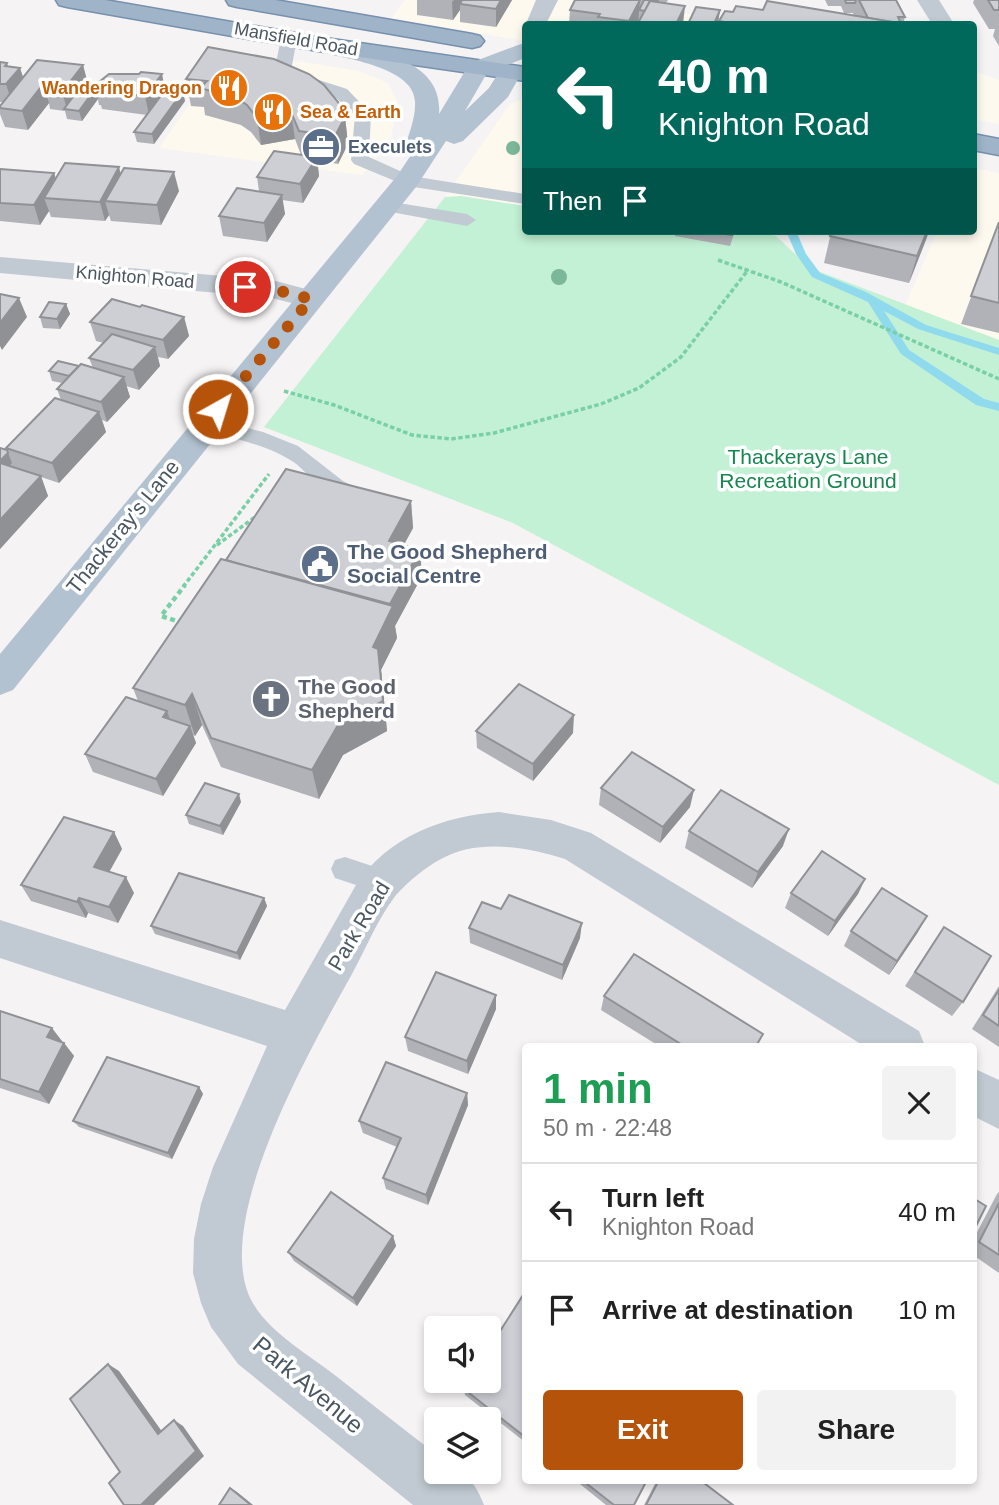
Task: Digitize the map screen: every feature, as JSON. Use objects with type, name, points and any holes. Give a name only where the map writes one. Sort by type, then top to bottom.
[{"type":"highway","name":"Mansfield Road","points":[[67,0],[318,44],[478,68]]},
{"type":"highway","name":"Mansfield Road","points":[[237,0],[521,58]]},
{"type":"main road","name":"Thackeray's Lane","points":[[318,44],[398,66],[409,71],[424,87],[428,98],[428,113],[407,181]]},
{"type":"main road","points":[[478,68],[521,58]]},
{"type":"main road","name":"Thackeray's Lane","points":[[0,680],[386,206],[407,181],[499,92],[521,58]]},
{"type":"main road","name":"Thackeray's Lane","points":[[407,181],[478,68]]},
{"type":"street","points":[[536,21],[547,0]]},
{"type":"street","points":[[928,0],[941,21]]},
{"type":"street","name":"Knighton Road","points":[[0,265],[272,289],[311,299]]},
{"type":"street","name":"Park Road","points":[[295,1034],[364,875],[407,858],[443,838],[511,828],[543,833],[577,845],[898,1043]]},
{"type":"street","points":[[0,939],[295,1034]]},
{"type":"street","name":"Park Avenue","points":[[295,1034],[233,1175],[222,1210],[218,1273],[225,1300],[237,1323],[256,1346],[457,1505]]},
{"type":"street","points":[[977,1092],[999,1106]]},
{"type":"lane","points":[[289,38],[282,73],[341,93],[363,114],[359,160],[407,181],[522,199]]},
{"type":"lane","points":[[386,206],[467,220]]},
{"type":"lane","points":[[206,424],[261,439],[302,458],[331,486],[349,494]]},
{"type":"path","points":[[718,260],[781,282],[999,379]]},
{"type":"path","points":[[242,380],[334,405],[412,435],[451,439],[494,433],[601,404],[639,388],[681,357],[748,270]]},
{"type":"path","points":[[184,624],[161,616],[279,459],[255,448],[261,439]]},
{"type":"path","points":[[211,550],[263,512]]},
{"type":"shaded area","points":[[404,0],[600,0],[732,21],[522,21],[522,40],[392,18]]},
{"type":"shaded area","points":[[227,50],[359,71],[388,83],[398,102],[390,143],[362,175],[159,148]]},
{"type":"shaded area","points":[[977,72],[999,80],[999,124],[977,120]]},
{"type":"shaded area","points":[[522,99],[522,206],[461,196],[445,197],[510,104]]},
{"type":"shaded area","points":[[977,169],[999,173],[999,340],[905,306],[935,235],[977,235]]},
{"type":"green space","name":"Thackerays Lane Recreation Ground","points":[[461,196],[522,206],[522,235],[776,236],[810,268],[999,340],[999,785],[513,523],[264,427],[445,197]]},
{"type":"building","points":[[462,0],[501,0],[496,9],[460,4]]},
{"type":"building","points":[[575,0],[640,0],[629,21],[570,10]]},
{"type":"building","points":[[644,0],[658,0],[650,1],[645,11],[639,10]]},
{"type":"building","points":[[859,0],[896,0],[905,17],[898,17],[900,21],[868,18]]},
{"type":"building","points":[[988,0],[999,0],[999,10],[994,10]]},
{"type":"building","points":[[650,1],[685,6],[678,21],[639,21]]},
{"type":"building","points":[[767,1],[887,21],[719,21],[725,11],[733,12],[736,6],[763,10]]},
{"type":"building","points":[[696,7],[720,10],[715,21],[689,21]]},
{"type":"building","points":[[208,47],[274,59],[309,74],[324,85],[338,102],[345,117],[335,136],[299,131],[291,112],[257,118],[247,105],[236,98],[200,88],[207,81],[186,79]]},
{"type":"building","points":[[37,60],[83,65],[62,92],[45,90],[50,84],[44,83],[22,111],[0,108],[0,106]]},
{"type":"building","points":[[0,62],[7,63],[5,66],[20,68],[6,84],[0,84]]},
{"type":"building","points":[[109,74],[162,74],[145,96],[97,90],[100,86],[94,86]]},
{"type":"building","points":[[85,81],[98,83],[79,111],[64,109]]},
{"type":"building","points":[[166,89],[183,91],[152,134],[134,132]]},
{"type":"building","points":[[274,151],[317,157],[300,184],[257,177]]},
{"type":"building","points":[[65,163],[119,167],[100,202],[44,198]]},
{"type":"building","points":[[124,168],[174,172],[157,205],[105,201]]},
{"type":"building","points":[[0,169],[54,173],[34,205],[0,203]]},
{"type":"building","points":[[237,188],[282,195],[264,223],[219,216]]},
{"type":"building","points":[[999,222],[999,303],[971,296]]},
{"type":"building","points":[[830,235],[925,235],[917,256]]},
{"type":"building","points":[[0,294],[19,298],[0,323]]},
{"type":"building","points":[[112,299],[184,317],[163,340],[90,322]]},
{"type":"building","points":[[49,302],[66,304],[57,319],[40,317]]},
{"type":"building","points":[[112,334],[155,347],[133,370],[89,358]]},
{"type":"building","points":[[58,361],[79,366],[69,376],[49,371]]},
{"type":"building","points":[[81,364],[124,377],[101,402],[57,389]]},
{"type":"building","points":[[55,398],[99,412],[52,463],[6,448]]},
{"type":"building","points":[[0,448],[8,453],[0,461]]},
{"type":"building","points":[[0,463],[41,476],[0,520]]},
{"type":"building","name":"The Good Shepherd Social Centre","points":[[286,469],[411,501],[389,541],[420,550],[390,604],[226,560]]},
{"type":"building","name":"The Good Shepherd","points":[[221,559],[393,606],[373,647],[378,649],[383,701],[338,725],[312,770],[211,738],[192,694],[185,705],[133,688]]},
{"type":"building","points":[[519,684],[574,715],[533,764],[476,731]]},
{"type":"building","points":[[126,697],[167,711],[163,717],[190,726],[156,779],[85,754]]},
{"type":"building","points":[[632,752],[694,790],[663,827],[601,788]]},
{"type":"building","points":[[205,783],[239,794],[220,826],[186,815]]},
{"type":"building","points":[[721,790],[789,829],[758,872],[689,831]]},
{"type":"building","points":[[64,817],[114,832],[94,867],[126,877],[109,907],[79,898],[77,902],[21,885]]},
{"type":"building","points":[[822,851],[865,879],[835,921],[791,893]]},
{"type":"building","points":[[179,873],[264,898],[237,953],[151,926]]},
{"type":"building","points":[[882,888],[927,916],[897,961],[851,931]]},
{"type":"building","points":[[509,895],[582,923],[563,965],[469,928],[482,902],[501,909]]},
{"type":"building","points":[[944,927],[991,956],[963,1002],[915,972]]},
{"type":"building","points":[[634,954],[763,1034],[758,1043],[679,1043],[604,996]]},
{"type":"building","points":[[436,972],[496,995],[467,1061],[405,1037]]},
{"type":"building","points":[[999,990],[999,1026],[983,1015]]},
{"type":"building","points":[[0,1011],[52,1028],[47,1037],[64,1043],[39,1092],[0,1079]]},
{"type":"building","points":[[107,1057],[199,1087],[168,1153],[73,1121]]},
{"type":"building","points":[[386,1062],[467,1093],[426,1195],[383,1178],[401,1138],[359,1121]]},
{"type":"building","points":[[331,1192],[393,1236],[353,1298],[288,1252]]},
{"type":"building","points":[[977,1200],[986,1206],[977,1224]]},
{"type":"building","points":[[999,1203],[999,1255],[979,1242]]},
{"type":"building","points":[[522,1297],[522,1435],[501,1418],[501,1407],[487,1407],[469,1393],[501,1393],[501,1330]]},
{"type":"building","points":[[108,1364],[158,1434],[174,1420],[196,1451],[141,1505],[124,1505],[109,1483],[120,1472],[70,1399]]},
{"type":"building","points":[[587,1484],[645,1484],[634,1505],[614,1505]]},
{"type":"building","points":[[657,1484],[705,1484],[733,1505],[646,1505]]},
{"type":"building","points":[[230,1488],[251,1505],[219,1505]]},
{"type":"waterway","points":[[793,235],[801,254],[816,275],[872,300],[905,352],[980,402],[999,407]]},
{"type":"waterway","points":[[874,301],[922,327],[999,352]]},
{"type":"place","name":"Wandering Dragon","points":[[229,88]]},
{"type":"place","name":"Sea & Earth","points":[[273,112]]},
{"type":"place","name":"Execulets","points":[[321,147]]},
{"type":"place","name":"The Good Shepherd Social Centre","points":[[320,564]]},
{"type":"place","name":"The Good Shepherd","points":[[271,699]]},
{"type":"route","points":[[218,409],[311,299],[272,289],[245,287]]}]
